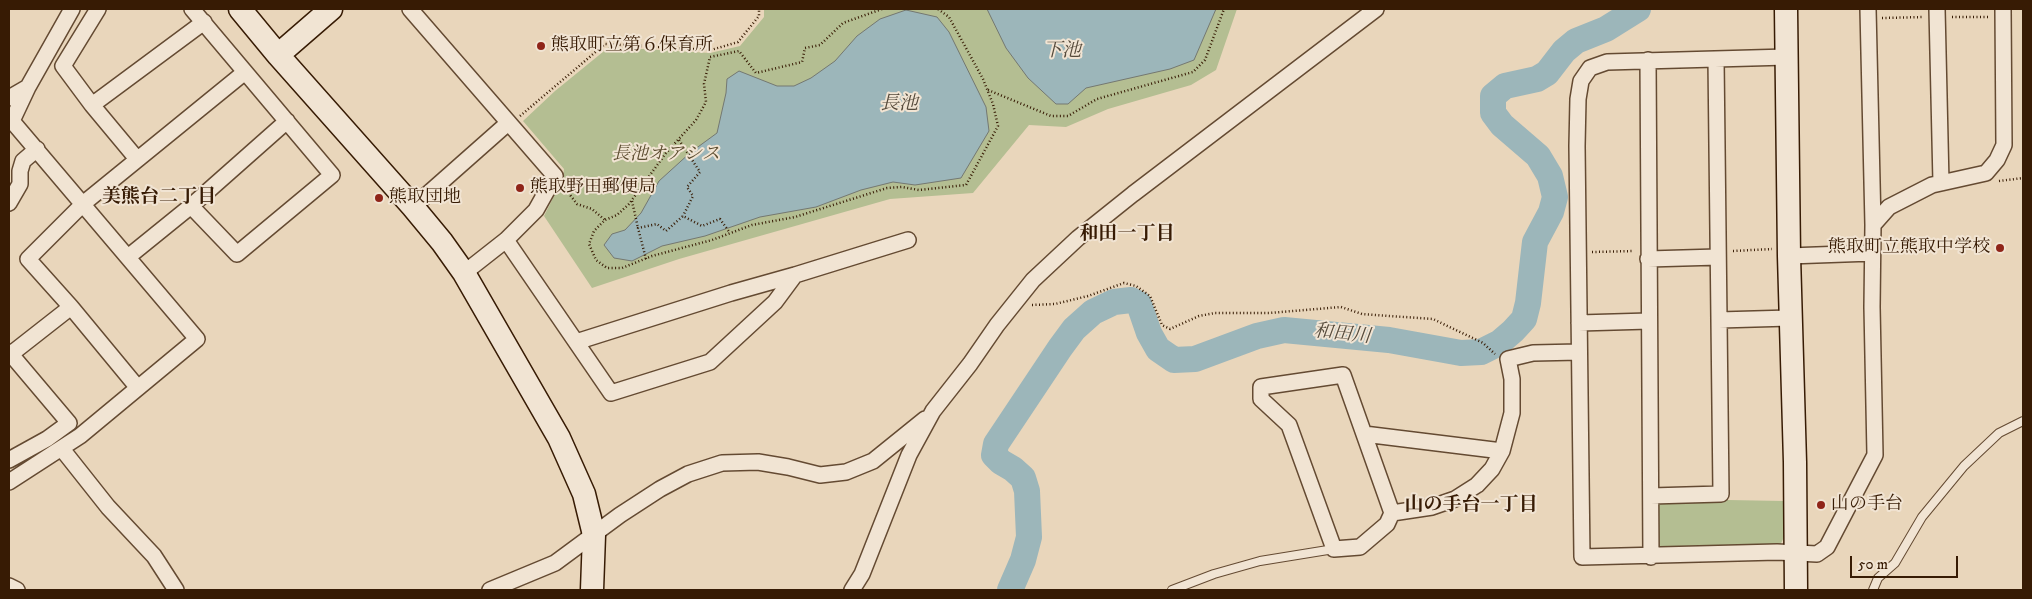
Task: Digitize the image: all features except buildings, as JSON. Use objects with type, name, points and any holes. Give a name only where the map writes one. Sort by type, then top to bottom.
[{"type":"street","points":[[9,482],[62,449],[197,339],[12,121],[28,87],[72,9]]},
{"type":"street","points":[[98,9],[63,66],[136,160]]},
{"type":"street","points":[[191,206],[237,254],[332,175],[192,9]]},
{"type":"street","points":[[240,9],[278,55],[413,207],[442,242],[464,273],[559,438],[584,494],[594,535],[592,590]]},
{"type":"street","points":[[278,55],[331,9]]},
{"type":"street","points":[[410,9],[555,176],[536,210],[506,240],[464,273]]},
{"type":"street","points":[[852,590],[862,574],[909,455],[933,411],[970,364],[1013,303],[1033,280],[1078,238],[1208,136],[1376,9]]},
{"type":"street","points":[[1786,9],[1796,590]]},
{"type":"street","points":[[1787,58],[1607,62],[1590,68],[1581,81],[1578,98],[1577,146],[1582,558],[1817,554],[1827,547],[1875,455],[1873,225],[1868,9]]},
{"type":"street","points":[[1937,9],[1941,183]]},
{"type":"street","points":[[1873,225],[1889,207],[1941,183],[1986,173],[1997,160],[2004,146],[2003,9]]},
{"type":"street","points":[[92,105],[204,22]]},
{"type":"street","points":[[1651,496],[1722,494],[1716,59]]},
{"type":"street","points":[[1648,60],[1651,557]]},
{"type":"street","points":[[138,388],[71,307],[28,259],[84,204],[245,72]]},
{"type":"street","points":[[9,98],[28,87]]},
{"type":"street","points":[[128,257],[191,206],[287,121]]},
{"type":"street","points":[[413,207],[508,123]]},
{"type":"street","points":[[9,203],[20,184],[15,164],[23,161],[36,149]]},
{"type":"street","points":[[506,240],[611,393],[710,362],[775,302],[795,275]]},
{"type":"street","points":[[576,342],[908,240]]},
{"type":"street","points":[[1789,253],[1872,253]]},
{"type":"street","points":[[1648,255],[1718,254]]},
{"type":"street","points":[[9,460],[47,439],[69,423],[10,353],[71,307]]},
{"type":"street","points":[[1719,320],[1790,318]]},
{"type":"street","points":[[1579,323],[1649,321]]},
{"type":"street","points":[[1392,513],[1432,506],[1456,499],[1477,485],[1492,470],[1502,451],[1512,412],[1512,379],[1508,359],[1533,353],[1579,352]]},
{"type":"street","points":[[1343,375],[1364,434],[1392,513],[1388,524],[1360,548],[1334,549],[1289,425],[1261,399],[1261,387],[1343,375]]},
{"type":"street","points":[[490,590],[555,563],[620,515],[660,489],[688,474],[722,463],[758,462],[820,475],[846,472],[874,461],[933,411]]},
{"type":"street","points":[[1364,434],[1502,451]]},
{"type":"street","points":[[62,449],[108,507],[154,556],[176,590]]},
{"type":"street","points":[[9,586],[17,590]]},
{"type":"lane","points":[[1873,590],[1878,578],[1895,563],[1922,517],[1964,466],[1999,433],[2023,421]]},
{"type":"lane","points":[[1172,590],[1214,574],[1260,561],[1334,549]]},
{"type":"path","points":[[508,123],[519,117],[605,44],[711,50],[738,42],[759,16],[759,9]]},
{"type":"path","points":[[882,9],[843,23],[820,44],[805,48],[802,62],[756,73],[739,51],[710,56],[704,84],[706,102],[696,120],[666,153],[632,201],[617,215],[605,220],[594,230],[589,244],[596,260],[607,268],[622,268],[752,225],[795,217],[887,188],[919,190],[966,185],[998,126],[988,90],[949,17],[938,9]]},
{"type":"path","points":[[988,90],[1051,116],[1068,116],[1097,98],[1192,72],[1205,60],[1224,9]]},
{"type":"path","points":[[638,228],[657,224],[666,231],[684,216],[693,196],[687,187],[700,172],[679,140]]},
{"type":"path","points":[[555,176],[577,204],[592,209],[605,220]]},
{"type":"path","points":[[632,201],[646,259]]},
{"type":"path","points":[[684,216],[702,226],[720,219],[730,233]]},
{"type":"path","points":[[1579,253],[1648,255]]},
{"type":"path","points":[[1718,254],[1789,253]]},
{"type":"path","points":[[1013,303],[1030,305],[1055,304],[1088,296],[1124,283],[1136,286],[1150,296],[1162,325],[1170,329],[1199,316],[1215,313],[1269,313],[1341,307],[1362,314],[1432,319],[1483,343],[1494,354]]},
{"type":"green space","name":"長池オアシス","points":[[764,9],[1237,9],[1216,70],[1191,85],[1108,109],[1066,127],[1029,125],[973,193],[890,199],[679,259],[592,288],[544,216],[563,178],[564,169],[523,121],[555,91],[609,47],[710,53],[740,46],[764,17]]},
{"type":"green space","points":[[1721,494],[1728,500],[1784,501],[1784,537],[1777,552],[1651,557],[1651,496]]},
{"type":"water","name":"下池","points":[[987,9],[1216,9],[1194,60],[1170,69],[1086,88],[1068,104],[1056,104],[1028,78],[1006,48]]},
{"type":"water","name":"長池","points":[[906,10],[937,17],[949,32],[986,107],[989,131],[961,178],[915,185],[893,182],[861,190],[816,207],[760,217],[705,236],[662,246],[632,261],[614,258],[604,245],[612,234],[625,230],[641,213],[659,181],[691,152],[717,133],[726,93],[727,79],[739,71],[777,86],[794,86],[811,78],[835,61],[857,36],[880,19]]},
{"type":"waterway","name":"和田川","points":[[1010,590],[1023,560],[1029,537],[1027,491],[1023,478],[994,455],[996,444],[1060,348],[1074,329],[1093,312],[1114,302],[1131,300],[1139,304],[1149,333],[1158,349],[1174,360],[1195,359],[1257,336],[1284,330],[1389,340],[1461,353],[1481,352],[1499,343],[1513,331],[1524,319],[1528,303],[1535,242],[1551,212],[1555,197],[1550,176],[1538,156],[1502,125],[1493,113],[1493,96],[1505,86],[1537,79],[1547,73],[1564,51],[1576,41],[1606,29],[1638,9]]},
{"type":"place","name":"熊取町立第６保育所","points":[[541,46]]},
{"type":"place","name":"熊取野田郵便局","points":[[520,188]]},
{"type":"place","name":"熊取団地","points":[[379,198]]},
{"type":"place","name":"熊取町立熊取中学校","points":[[2000,248]]},
{"type":"place","name":"山の手台","points":[[1821,505]]},
{"type":"district","name":"美熊台二丁目","points":[[159,198]]},
{"type":"district","name":"和田一丁目","points":[[1127,235]]},
{"type":"district","name":"山の手台一丁目","points":[[1471,506]]}]
